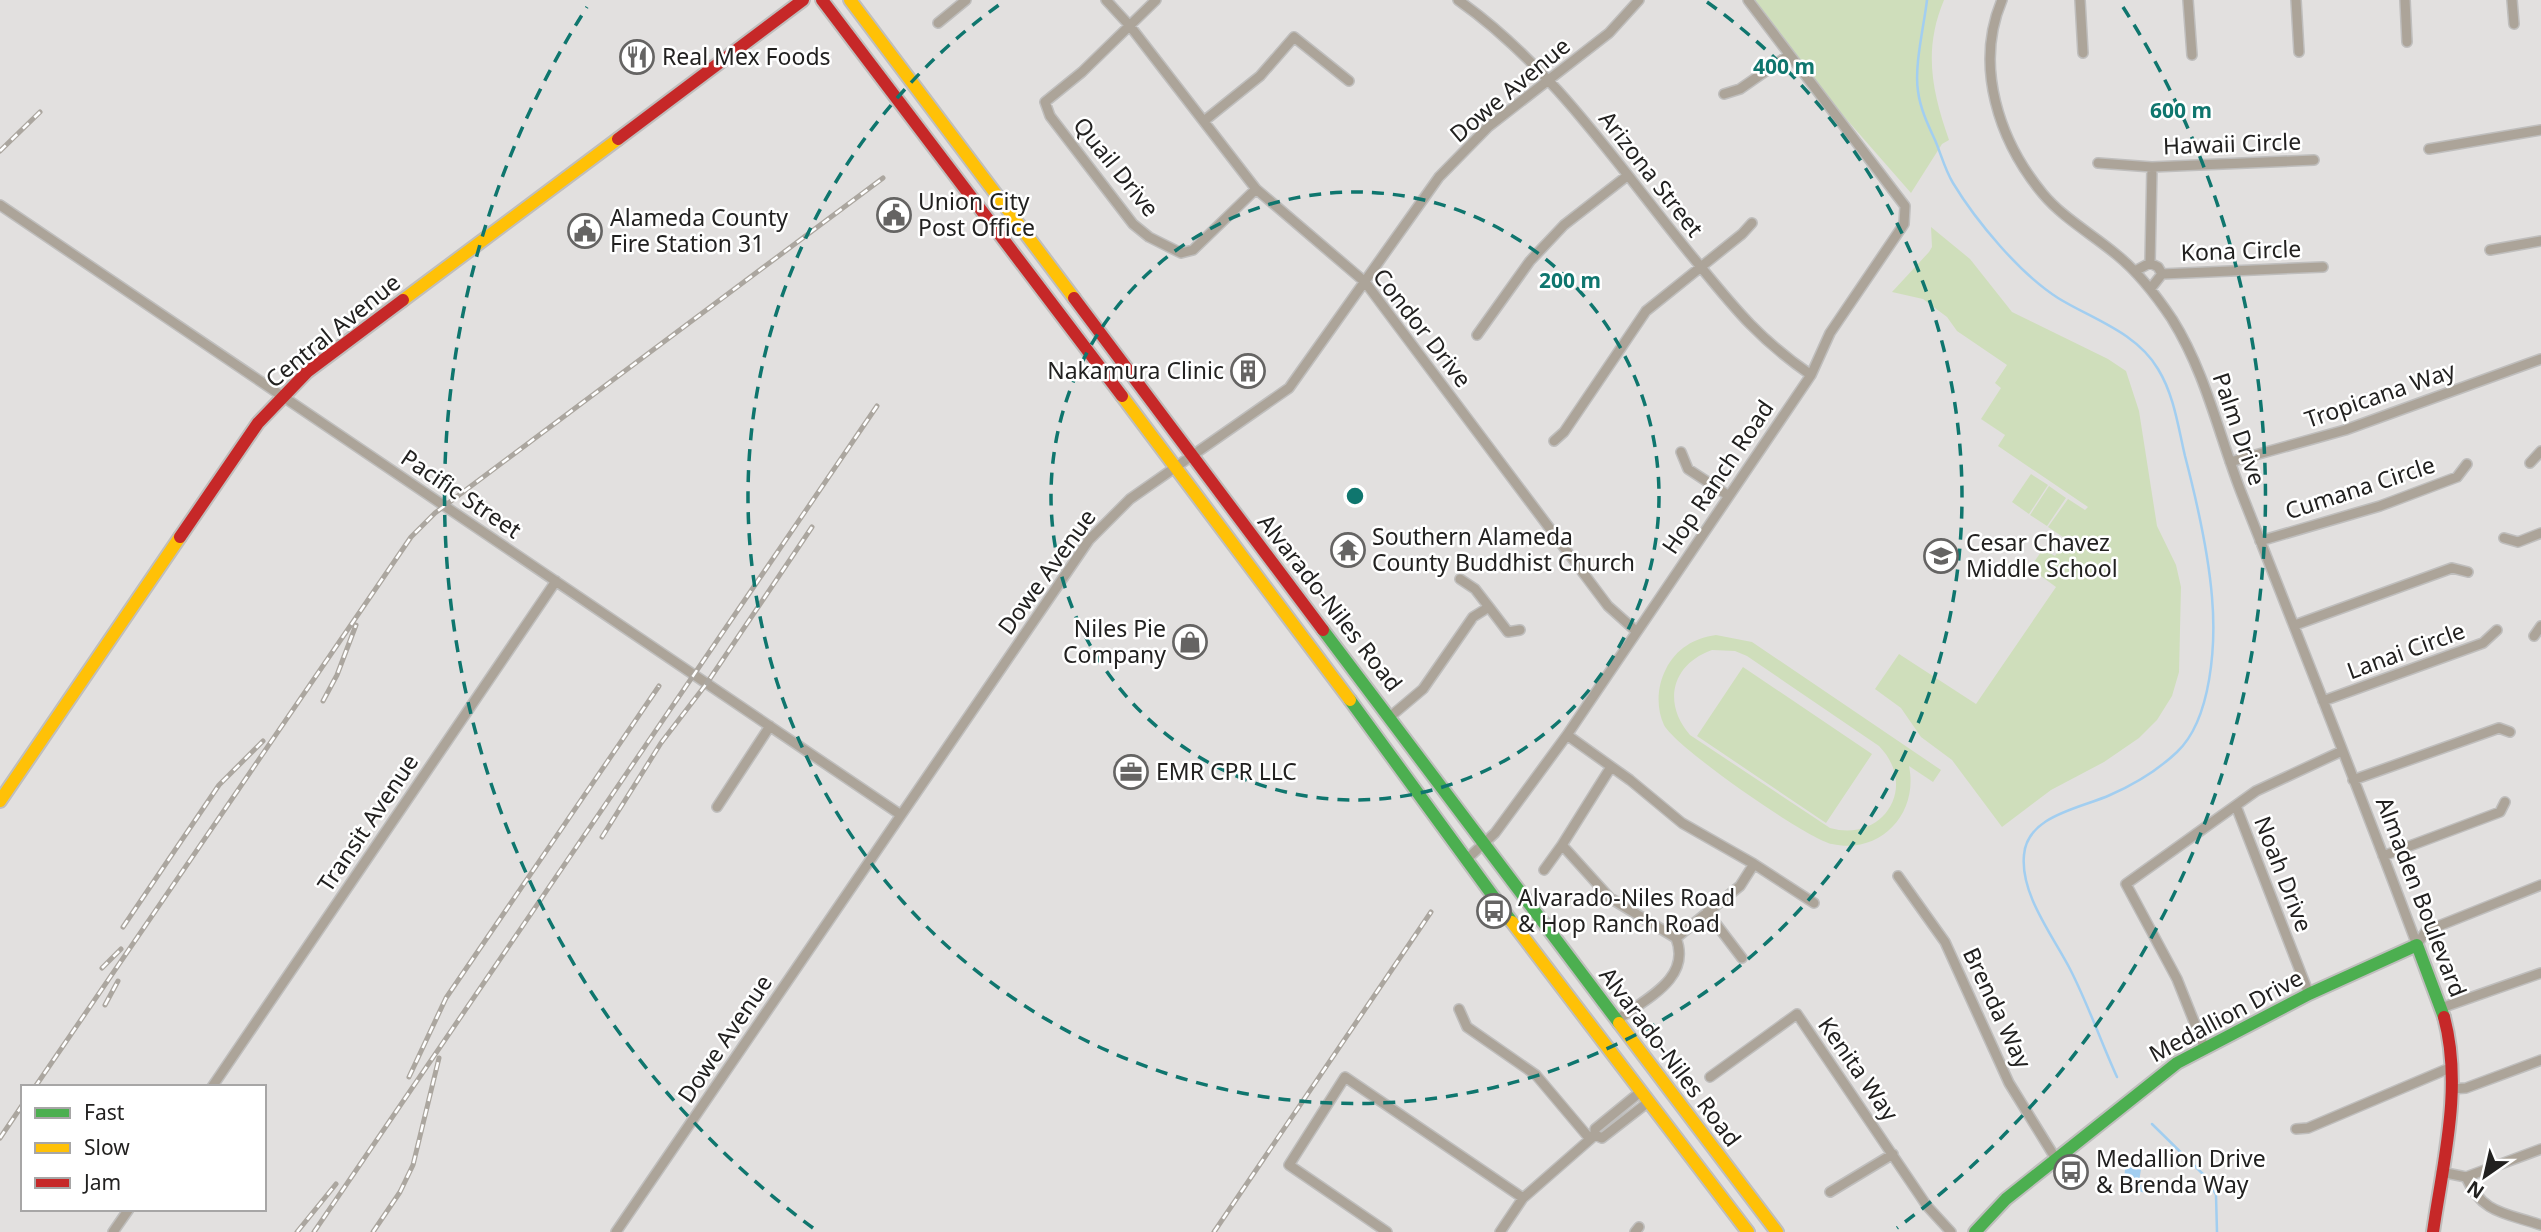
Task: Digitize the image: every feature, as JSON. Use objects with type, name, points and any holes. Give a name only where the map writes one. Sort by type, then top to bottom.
[{"type":"main road","name":"Central Avenue","points":[[0,801],[258,424],[281,396],[307,372],[803,0]]},
{"type":"main road","name":"Alvarado-Niles Road","points":[[822,0],[1176,468],[1643,1098],[1748,1232]]},
{"type":"main road","name":"Alvarado-Niles Road","points":[[850,0],[1112,345],[1308,613],[1391,716],[1616,1021],[1777,1232]]},
{"type":"main road","name":"Medallion Drive","points":[[1975,1232],[2006,1199],[2152,1079],[2309,995],[2417,945]]},
{"type":"main road","name":"Almaden Boulevard","points":[[2417,945],[2449,1035],[2452,1067],[2433,1232]]},
{"type":"street","points":[[938,23],[966,0]]},
{"type":"street","name":"Condor Drive","points":[[1106,0],[1130,26],[1256,189],[1366,282],[1608,606],[1636,631]]},
{"type":"street","points":[[1130,26],[1156,0]]},
{"type":"street","name":"Dowe Avenue","points":[[616,1232],[1089,540],[1115,511],[1289,388],[1366,282],[1409,214],[1439,177],[1488,127],[1609,33],[1639,0]]},
{"type":"street","points":[[1724,94],[1740,89],[1789,55],[1748,0]]},
{"type":"street","name":"Palm Drive","points":[[2002,0],[1991,35],[1990,78],[2003,127],[2021,163],[2043,194],[2135,271],[2151,288],[2173,322],[2204,382],[2230,462],[2279,590]]},
{"type":"street","points":[[2080,0],[2083,53]]},
{"type":"street","points":[[2188,0],[2192,55]]},
{"type":"street","points":[[2296,0],[2299,52]]},
{"type":"street","points":[[2405,0],[2407,42]]},
{"type":"street","points":[[2512,0],[2514,24]]},
{"type":"street","name":"Arizona Street","points":[[1463,1],[1512,45],[1585,120],[1626,176],[1740,317],[1775,350],[1811,375]]},
{"type":"street","name":"Quail Drive","points":[[1130,26],[1082,72],[1045,102],[1050,116],[1133,224],[1149,237],[1181,253],[1193,250],[1256,189]]},
{"type":"street","points":[[1204,121],[1260,76],[1294,37],[1349,81]]},
{"type":"street","name":"Hop Ranch Road","points":[[1466,859],[1485,845],[1567,735],[1811,375],[1830,333],[1904,224],[1905,206],[1789,55]]},
{"type":"street","points":[[2429,149],[2541,130]]},
{"type":"street","name":"Hawaii Circle","points":[[2098,163],[2152,167],[2314,160]]},
{"type":"street","name":"Hawaii Circle","points":[[2150,263],[2152,167]]},
{"type":"street","points":[[1477,335],[1530,261],[1564,225],[1626,176]]},
{"type":"street","name":"Pacific Street","points":[[0,205],[901,815]]},
{"type":"street","points":[[1554,440],[1564,432],[1646,312],[1752,223]]},
{"type":"street","points":[[2490,250],[2541,241]]},
{"type":"street","points":[[2135,271],[2150,263],[2158,267],[2161,274],[2151,288]]},
{"type":"street","name":"Kona Circle","points":[[2161,274],[2323,267]]},
{"type":"street","name":"Tropicana Way","points":[[2230,462],[2345,430],[2541,359]]},
{"type":"street","points":[[2530,463],[2541,451]]},
{"type":"street","points":[[1681,452],[1688,469],[1729,496]]},
{"type":"street","name":"Cumana Circle","points":[[2260,541],[2393,501],[2457,477],[2467,464]]},
{"type":"street","points":[[2504,538],[2518,542],[2541,533]]},
{"type":"street","points":[[2295,625],[2452,568],[2468,572]]},
{"type":"street","points":[[1460,579],[1475,589],[1508,632],[1520,630]]},
{"type":"street","name":"Transit Avenue","points":[[213,1085],[556,582]]},
{"type":"street","name":"Almaden Boulevard","points":[[2279,590],[2295,625],[2417,945]]},
{"type":"street","points":[[1391,716],[1423,689],[1473,617],[1489,607]]},
{"type":"street","points":[[2533,636],[2541,626]]},
{"type":"street","name":"Lanai Circle","points":[[2323,701],[2483,643],[2497,630]]},
{"type":"street","points":[[717,807],[771,726]]},
{"type":"street","points":[[2353,780],[2499,727],[2510,732]]},
{"type":"street","points":[[1567,735],[1682,823],[1754,864],[1814,903]]},
{"type":"street","points":[[2205,1049],[2177,979],[2126,884],[2256,791],[2342,751]]},
{"type":"street","points":[[1544,870],[1611,767]]},
{"type":"street","points":[[2383,856],[2500,812],[2505,802]]},
{"type":"street","name":"Noah Drive","points":[[2236,806],[2309,995]]},
{"type":"street","points":[[1562,845],[1610,898],[1676,937],[1681,960],[1678,971],[1616,1021]]},
{"type":"street","points":[[1676,937],[1740,886],[1754,864]]},
{"type":"street","name":"Brenda Way","points":[[1898,876],[1945,942],[2009,1083],[2056,1159]]},
{"type":"street","points":[[2417,945],[2426,931],[2541,885]]},
{"type":"street","points":[[1707,912],[1742,958]]},
{"type":"street","points":[[2441,1008],[2541,973]]},
{"type":"street","points":[[1459,1009],[1467,1027],[1536,1075],[1592,1137]]},
{"type":"street","name":"Kenita Way","points":[[1710,1077],[1797,1014],[1927,1206],[1951,1232]]},
{"type":"street","points":[[2451,1089],[2466,1088],[2541,1060]]},
{"type":"street","points":[[2296,1129],[2308,1128],[2452,1067]]},
{"type":"street","points":[[1387,1232],[1289,1165],[1345,1077],[1523,1198]]},
{"type":"street","points":[[1500,1232],[1523,1198],[1592,1137],[1595,1129],[1643,1098]]},
{"type":"street","points":[[2441,1172],[2466,1177],[2541,1149]]},
{"type":"street","points":[[1830,1192],[1893,1154]]},
{"type":"street","points":[[2466,1177],[2474,1196],[2483,1205],[2541,1225]]},
{"type":"street","points":[[113,1232],[127,1211]]},
{"type":"green space","points":[[1753,0],[1944,0],[1937,18],[1932,70],[1938,104],[1949,140],[1942,144],[1911,193],[1834,105]]},
{"type":"green space","points":[[1931,227],[1970,259],[2012,312],[2108,359],[2126,371],[2139,411],[2157,526],[2176,565],[2181,587],[2179,672],[2172,696],[2157,720],[2139,738],[2104,762],[2051,790],[2002,827],[1952,760],[1921,737],[1901,708],[1875,689],[1899,654],[1976,704],[2056,587],[2030,568],[2043,549],[2055,556],[2066,539],[2048,527],[2068,499],[2085,510],[2088,507],[1998,446],[2005,435],[1981,419],[2001,388],[1995,383],[2007,365],[1957,331],[1947,317],[1923,299],[1892,292],[1932,247]]},
{"type":"green space","points":[[2031,474],[2048,485],[2029,514],[2012,502]]},
{"type":"green space","points":[[2049,486],[2066,498],[2047,526],[2030,515]]},
{"type":"green space","points":[[1716,635],[1752,642],[1941,770],[1933,782],[1909,766],[1911,784],[1902,815],[1880,837],[1850,846],[1832,844],[1818,838],[1771,810],[1715,771],[1673,736],[1664,725],[1659,697],[1666,669],[1680,650]],"holes":[[[1712,650],[1735,651],[1747,656],[1879,746],[1891,762],[1896,778],[1895,794],[1889,808],[1879,819],[1866,827],[1849,830],[1830,828],[1690,735],[1676,710],[1674,698],[1680,675],[1698,656]]]},
{"type":"green space","points":[[1743,667],[1872,754],[1826,823],[1697,736]]},
{"type":"water","points":[[2134,1166],[2141,1169],[2139,1182],[2148,1186],[2145,1193],[2129,1188],[2124,1182],[2125,1169]]},
{"type":"waterway","points":[[1927,0],[1918,58],[1918,91],[1950,178],[1986,230],[2029,275],[2058,298],[2126,336],[2149,356],[2168,389],[2175,411],[2205,543],[2212,597],[2212,658],[2205,701],[2189,738],[2170,758],[2137,781],[2045,822],[2027,841],[2024,855],[2024,870],[2032,900],[2077,982],[2117,1077]]},
{"type":"waterway","points":[[2152,1124],[2208,1179],[2216,1195],[2217,1232]]},
{"type":"railway","points":[[0,151],[40,112]]},
{"type":"railway","points":[[36,1085],[411,537],[435,513],[883,178]]},
{"type":"railway","points":[[314,1232],[877,406]]},
{"type":"railway","points":[[602,837],[661,743],[707,683],[812,527]]},
{"type":"railway","points":[[323,701],[337,675],[356,625]]},
{"type":"railway","points":[[409,1077],[446,998],[659,686]]},
{"type":"railway","points":[[123,927],[219,785],[263,741]]},
{"type":"railway","points":[[1214,1232],[1431,912]]},
{"type":"railway","points":[[102,968],[121,949]]},
{"type":"railway","points":[[105,1005],[118,981]]},
{"type":"railway","points":[[373,1232],[400,1192],[413,1165],[439,1058]]},
{"type":"railway","points":[[0,1138],[21,1107]]},
{"type":"railway","points":[[297,1232],[336,1184]]},
{"type":"traffic: fast","points":[[1323,630],[1619,1023]]},
{"type":"traffic: fast","points":[[1350,700],[1512,922]]},
{"type":"traffic: fast","points":[[1975,1232],[2006,1199],[2177,1063],[2309,994],[2417,945],[2444,1017]]},
{"type":"traffic: slow","points":[[850,0],[1074,298]]},
{"type":"traffic: slow","points":[[403,300],[618,139]]},
{"type":"traffic: slow","points":[[1122,396],[1350,700]]},
{"type":"traffic: slow","points":[[0,801],[180,537]]},
{"type":"traffic: slow","points":[[1512,922],[1748,1232]]},
{"type":"traffic: slow","points":[[1619,1023],[1777,1232]]},
{"type":"traffic: jam","points":[[618,139],[803,0]]},
{"type":"traffic: jam","points":[[822,0],[1122,396]]},
{"type":"traffic: jam","points":[[1074,298],[1323,630]]},
{"type":"traffic: jam","points":[[180,537],[258,423],[307,372],[403,300]]},
{"type":"traffic: jam","points":[[2433,1232],[2452,1097],[2452,1070],[2444,1017]]},
{"type":"place","name":"Real Mex Foods","points":[[637,57]]},
{"type":"place","name":"Union City Post Office","points":[[894,215]]},
{"type":"place","name":"Alameda County Fire Station 31","points":[[585,231]]},
{"type":"place","name":"Nakamura Clinic","points":[[1248,371]]},
{"type":"place","name":"Southern Alameda County Buddhist Church","points":[[1348,550]]},
{"type":"place","name":"Cesar Chavez Middle School","points":[[1941,556]]},
{"type":"place","name":"Niles Pie Company","points":[[1190,642]]},
{"type":"place","name":"EMR CPR LLC","points":[[1131,772]]},
{"type":"place","name":"Alvarado-Niles Road & Hop Ranch Road","points":[[1494,911]]},
{"type":"place","name":"Medallion Drive & Brenda Way","points":[[2071,1172]]}]
